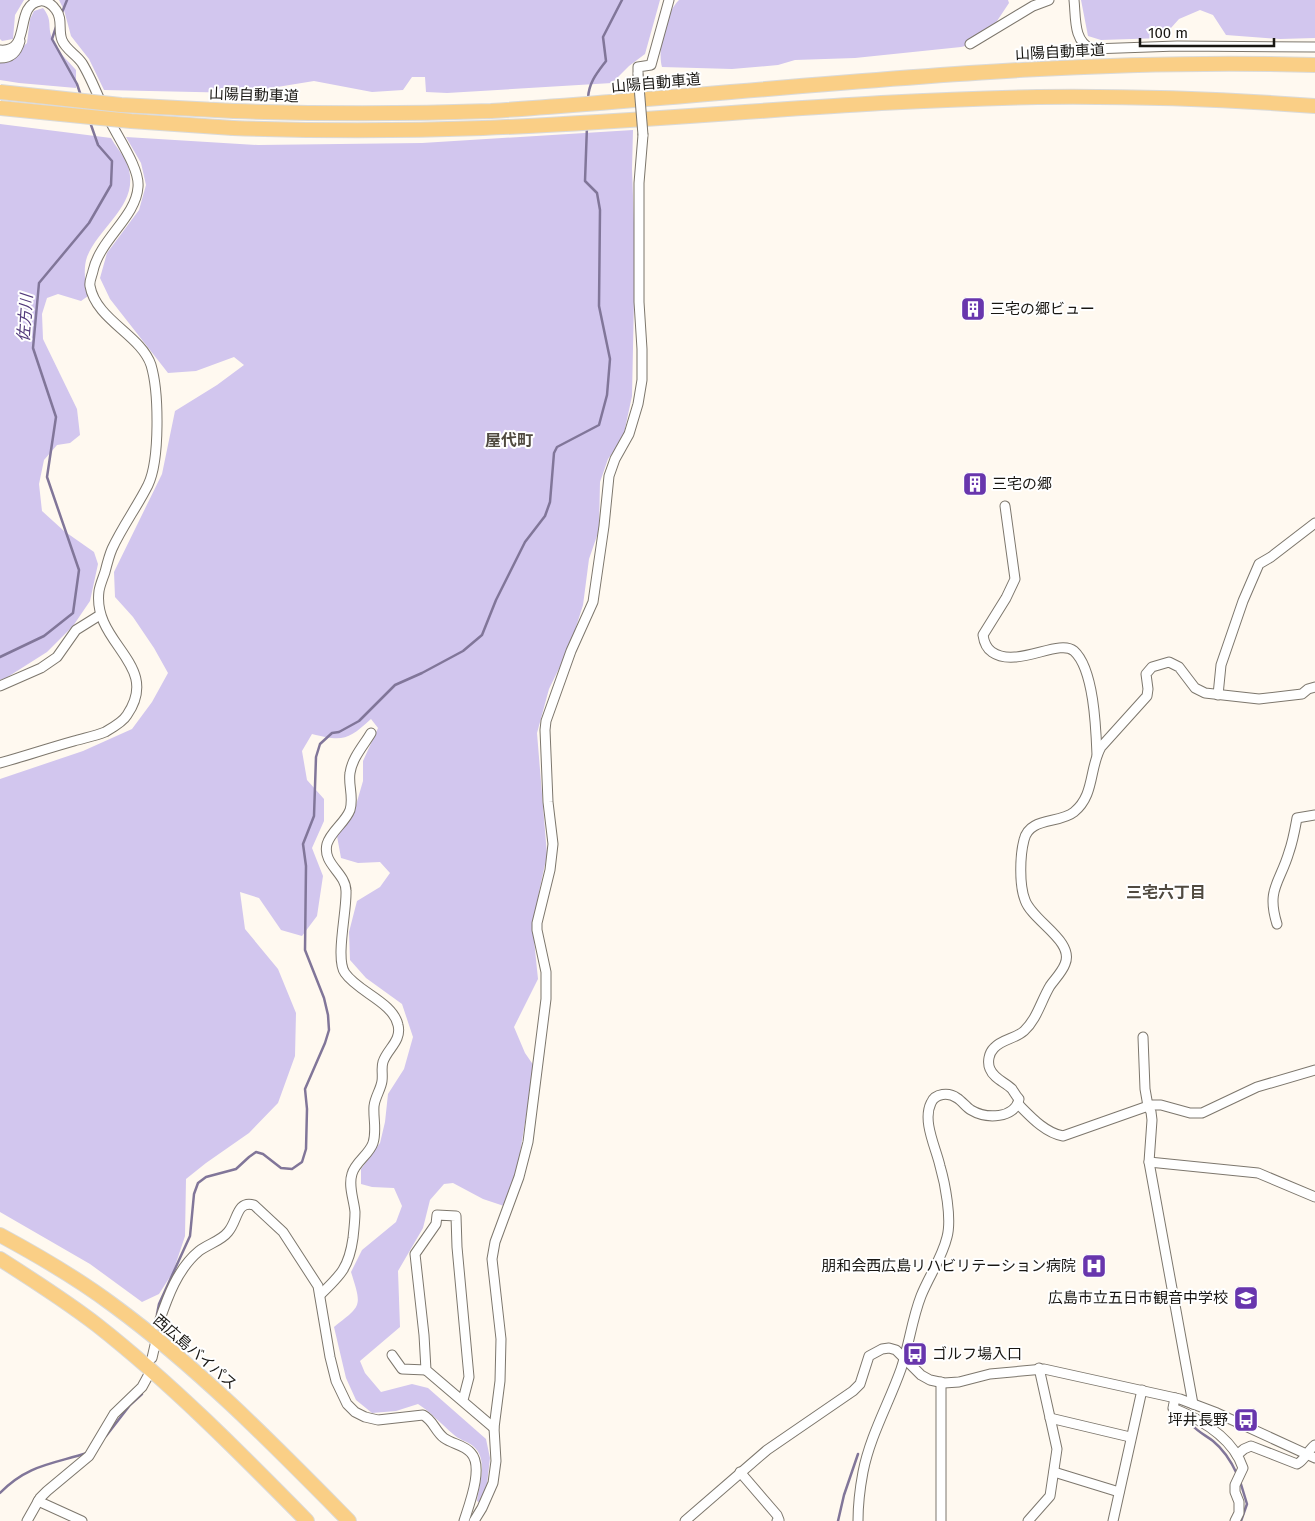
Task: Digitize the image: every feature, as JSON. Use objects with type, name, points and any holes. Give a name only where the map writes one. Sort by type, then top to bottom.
[{"type":"highway","name":"山陽自動車道","points":[[0,92],[121,105],[316,114],[397,114],[491,111],[1058,68],[1158,63],[1315,65]]},
{"type":"highway","points":[[0,108],[131,121],[233,128],[343,130],[485,128],[932,100],[1039,97],[1155,98],[1315,106]]},
{"type":"highway","name":"西広島バイパス","points":[[0,1234],[61,1269],[113,1305],[167,1347],[207,1382],[349,1521]]},
{"type":"highway","points":[[0,1259],[46,1288],[96,1324],[143,1362],[192,1407],[307,1521]]},
{"type":"street","points":[[474,1521],[488,1495],[495,1471],[494,1428],[501,1361],[492,1251],[519,1177],[528,1142],[546,999],[546,972],[537,930],[538,913],[551,864],[553,844],[548,802],[546,721],[571,650],[593,602],[609,476],[615,459],[630,434],[638,404],[642,380],[639,302],[640,183],[643,135],[638,67],[650,65],[669,0]]},
{"type":"street","points":[[970,44],[1033,6],[1049,0]]},
{"type":"street","points":[[1074,0],[1079,38],[1086,47],[1092,49],[1177,46],[1315,47]]},
{"type":"street","points":[[0,58],[12,56],[17,50],[24,18],[30,6],[40,1],[49,3],[59,14],[62,42],[81,62],[134,165],[138,186],[133,206],[95,259],[90,284],[94,298],[110,319],[146,354],[151,366],[156,400],[156,450],[149,483],[113,548],[99,589],[98,605],[100,615],[137,676],[138,691],[136,700],[126,718],[104,732],[0,763]]},
{"type":"street","points":[[0,50],[16,45],[21,38]]},
{"type":"street","points":[[1005,506],[1015,579],[1010,591],[983,635],[984,641],[992,652],[1007,657],[1064,647],[1074,651],[1084,667],[1090,688],[1095,715],[1098,756]]},
{"type":"street","points":[[1218,695],[1221,665],[1243,601],[1259,564],[1315,523]]},
{"type":"street","points":[[0,686],[41,668],[57,657],[76,630],[100,615]]},
{"type":"street","points":[[1315,687],[1308,689],[1302,694],[1259,699],[1218,695],[1199,692],[1173,663],[1162,663],[1152,667],[1146,674],[1148,693],[1101,747],[1092,784],[1078,808],[1068,816],[1034,825],[1028,830],[1024,839],[1021,861],[1025,900],[1034,915],[1063,943],[1066,964],[1050,986],[1031,1024],[1016,1037],[996,1046],[990,1053],[989,1063],[990,1069],[995,1076],[1012,1089],[1018,1099],[1018,1104],[1040,1125],[1063,1136],[1148,1106],[1161,1105],[1190,1113],[1202,1113],[1256,1087],[1315,1070]]},
{"type":"street","points":[[320,1295],[337,1279],[350,1256],[355,1213],[351,1184],[352,1173],[372,1145],[376,1125],[374,1106],[382,1081],[382,1067],[399,1033],[392,1012],[351,980],[342,966],[345,881],[332,866],[327,851],[327,844],[331,837],[350,811],[353,800],[351,768],[371,733]]},
{"type":"street","points":[[1278,924],[1272,903],[1274,889],[1289,854],[1297,818],[1315,815]]},
{"type":"street","points":[[1142,1037],[1145,1089],[1152,1120],[1149,1162],[1193,1404]]},
{"type":"street","points":[[858,1521],[863,1471],[904,1357],[918,1306],[942,1253],[948,1230],[944,1180],[930,1133],[930,1104],[938,1096],[948,1094],[957,1098],[975,1112],[1000,1116],[1007,1114],[1018,1104]]},
{"type":"street","points":[[1149,1162],[1258,1174],[1315,1197]]},
{"type":"street","points":[[158,1325],[180,1273],[199,1251],[226,1235],[234,1225],[243,1204],[254,1205],[283,1232],[318,1286],[336,1381],[340,1393],[351,1408],[365,1417],[378,1420],[423,1415],[432,1422],[443,1437],[471,1452],[476,1460],[475,1481],[464,1521]]},
{"type":"street","points":[[426,1370],[415,1254],[436,1224],[437,1216],[456,1216],[469,1377],[463,1400]]},
{"type":"street","points":[[152,1358],[155,1345]]},
{"type":"street","points":[[685,1521],[767,1450],[857,1388],[862,1379],[868,1358],[873,1352],[889,1348],[896,1350],[921,1376],[941,1382],[951,1383],[990,1374],[1039,1368],[1175,1398],[1193,1404],[1315,1458]]},
{"type":"street","points":[[392,1355],[402,1370],[426,1370],[463,1400],[474,1413],[494,1428]]},
{"type":"street","points":[[1029,1520],[1050,1496],[1057,1449],[1039,1368]]},
{"type":"street","points":[[27,1521],[38,1501],[54,1484],[88,1457],[114,1414],[142,1387],[148,1376]]},
{"type":"street","points":[[941,1382],[941,1521]]},
{"type":"street","points":[[1113,1521],[1130,1437],[1142,1390]]},
{"type":"street","points":[[1175,1398],[1173,1408],[1200,1421],[1232,1446],[1237,1455],[1243,1468],[1235,1485],[1235,1492],[1239,1502],[1239,1512],[1235,1521]]},
{"type":"street","points":[[1050,1418],[1130,1437]]},
{"type":"street","points":[[1237,1455],[1244,1448],[1251,1446],[1297,1464],[1301,1462],[1315,1445]]},
{"type":"street","points":[[740,1472],[777,1514],[779,1520],[777,1521]]},
{"type":"street","points":[[1054,1472],[1119,1492]]},
{"type":"street","points":[[38,1501],[82,1521]]},
{"type":"street","points":[[1029,1520],[1041,1521]]},
{"type":"shaded area","points":[[0,0],[24,0],[15,15],[13,39],[2,41],[0,39]]},
{"type":"shaded area","points":[[59,0],[660,0],[645,54],[629,66],[612,83],[447,93],[426,92],[425,77],[412,77],[403,90],[372,92],[314,81],[241,93],[104,90],[89,59],[71,36],[64,10]]},
{"type":"shaded area","points":[[679,0],[1008,0],[1009,3],[983,42],[961,47],[855,58],[795,60],[778,65],[732,69],[662,67],[661,51],[664,32],[670,13]]},
{"type":"shaded area","points":[[1081,0],[1315,0],[1315,38],[1280,39],[1226,35],[1213,15],[1200,10],[1179,19],[1162,38],[1101,40],[1088,36]]},
{"type":"shaded area","points":[[43,8],[48,16],[54,43],[76,70],[76,88],[0,80],[0,53],[18,51],[27,43],[30,19],[34,11]]},
{"type":"shaded area","points":[[0,124],[111,138],[126,161],[130,176],[129,189],[125,201],[93,245],[87,257],[85,276],[88,296],[81,301],[58,294],[47,298],[42,314],[43,339],[77,409],[80,435],[70,443],[57,445],[44,460],[39,484],[42,511],[64,531],[94,552],[98,564],[90,601],[73,626],[47,652],[0,680]]},
{"type":"shaded area","points":[[633,130],[632,169],[635,251],[632,396],[623,438],[608,459],[600,482],[599,530],[589,559],[583,605],[570,646],[549,689],[537,733],[547,855],[539,892],[534,940],[538,979],[514,1027],[525,1053],[534,1066],[517,1172],[504,1206],[483,1199],[453,1183],[444,1184],[430,1200],[423,1228],[398,1271],[400,1327],[360,1361],[365,1373],[381,1392],[412,1384],[428,1388],[486,1439],[490,1458],[486,1493],[480,1503],[477,1501],[482,1465],[478,1451],[471,1444],[455,1436],[418,1404],[396,1411],[372,1413],[356,1400],[346,1378],[334,1327],[355,1309],[357,1304],[357,1292],[351,1272],[362,1250],[396,1222],[402,1206],[394,1188],[372,1187],[361,1184],[361,1169],[380,1143],[385,1122],[388,1094],[404,1069],[413,1037],[402,1004],[366,978],[350,960],[349,932],[357,901],[380,887],[390,873],[380,862],[358,863],[341,858],[337,836],[354,812],[363,781],[363,761],[378,728],[371,719],[350,735],[344,737],[331,738],[312,734],[302,751],[307,780],[324,799],[324,821],[312,848],[323,876],[317,916],[302,936],[281,930],[259,898],[240,892],[245,929],[278,969],[296,1013],[295,1056],[278,1103],[249,1133],[186,1179],[185,1236],[173,1272],[159,1294],[142,1302],[90,1264],[0,1212],[0,779],[83,751],[132,729],[152,702],[168,673],[133,617],[115,597],[114,572],[162,474],[175,411],[217,385],[244,365],[234,357],[196,371],[168,373],[110,299],[100,278],[107,253],[139,210],[146,185],[141,163],[126,137],[258,145],[422,143]]},
{"type":"waterway","name":"佐方川","points":[[61,15],[67,0]]},
{"type":"waterway","points":[[588,98],[592,82],[606,61],[603,37],[622,0]]},
{"type":"waterway","name":"佐方川","points":[[56,27],[52,39],[77,84],[81,96]]},
{"type":"waterway","name":"佐方川","points":[[0,657],[44,636],[73,613],[79,570],[47,477],[56,417],[33,348],[39,283],[89,223],[111,185],[112,161],[98,145],[90,122]]},
{"type":"waterway","points":[[157,1314],[159,1304],[190,1236],[194,1194],[198,1183],[206,1177],[236,1169],[256,1152],[263,1154],[281,1168],[292,1169],[302,1162],[306,1149],[307,1109],[305,1089],[329,1030],[324,998],[305,950],[306,866],[303,844],[314,816],[316,757],[320,744],[332,733],[339,732],[359,721],[395,685],[463,651],[482,635],[496,600],[525,542],[545,516],[550,502],[554,453],[557,447],[599,425],[607,395],[610,359],[599,306],[600,210],[597,193],[585,181],[587,126]]},
{"type":"waterway","points":[[106,1436],[130,1405],[142,1394]]},
{"type":"waterway","points":[[1191,1424],[1221,1448],[1237,1474]]},
{"type":"waterway","points":[[0,1493],[20,1476],[30,1471],[87,1453]]},
{"type":"waterway","points":[[838,1521],[844,1495],[858,1454]]},
{"type":"waterway","points":[[1240,1481],[1247,1504],[1241,1521]]},
{"type":"place","name":"三宅の郷ビュー","points":[[973,309]]},
{"type":"place","name":"三宅の郷","points":[[975,484]]},
{"type":"place","name":"朋和会西広島リハビリテーション病院","points":[[1094,1266]]},
{"type":"place","name":"広島市立五日市観音中学校","points":[[1246,1298]]},
{"type":"place","name":"ゴルフ場入口","points":[[915,1354]]},
{"type":"place","name":"坪井長野","points":[[1246,1420]]},
{"type":"district","name":"屋代町","points":[[509,440]]},
{"type":"district","name":"三宅六丁目","points":[[1166,892]]}]
